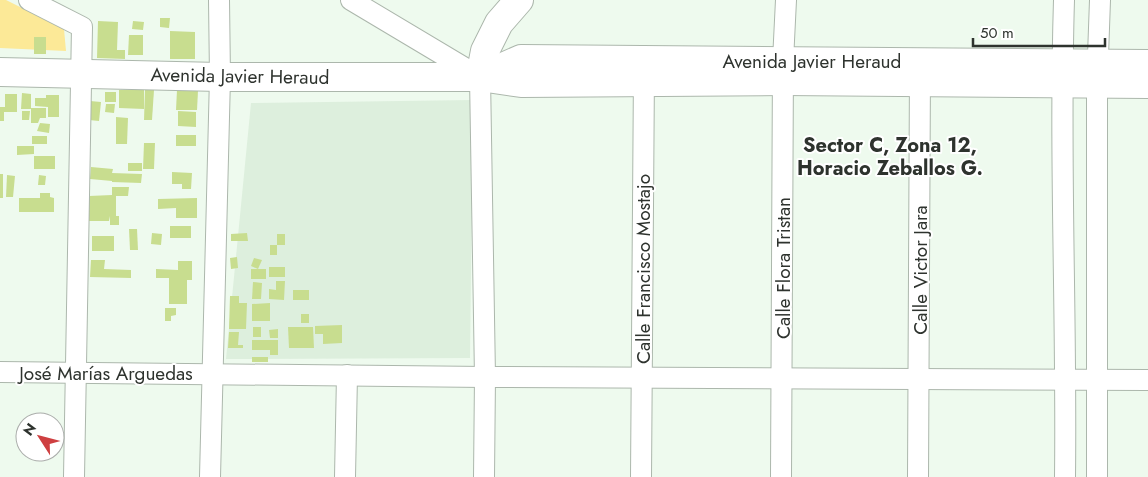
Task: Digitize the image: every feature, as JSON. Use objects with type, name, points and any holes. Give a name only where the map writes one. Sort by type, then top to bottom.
[{"type":"street","points":[[29,0],[82,27],[74,477]]},
{"type":"street","points":[[210,477],[220,77],[219,0]]},
{"type":"street","points":[[351,0],[480,77]]},
{"type":"street","points":[[484,477],[485,377],[480,77],[486,51],[499,23],[519,0]]},
{"type":"street","name":"Calle Flora Tristan","points":[[781,477],[786,0]]},
{"type":"street","points":[[1064,0],[1062,73],[1066,381],[1065,477]]},
{"type":"street","points":[[1096,477],[1100,0]]},
{"type":"street","name":"Avenida Javier Heraud","points":[[1098,74],[1148,64]]},
{"type":"street","name":"Avenida Javier Heraud","points":[[0,72],[220,77],[480,77],[521,82],[644,71],[1062,73],[1098,74],[1148,84]]},
{"type":"street","name":"Calle Francisco Mostajo","points":[[641,477],[644,71]]},
{"type":"street","name":"Calle Victor Jara","points":[[918,477],[920,72]]},
{"type":"street","name":"José Marías Arguedas","points":[[0,372],[485,377],[1148,380]]},
{"type":"street","points":[[345,477],[347,375]]},
{"type":"shaded area","points":[[0,0],[6,0],[64,29],[66,51],[0,48]]},
{"type":"shaded area","points":[[473,100],[470,358],[226,359],[251,103]]},
{"type":"building","points":[[160,18],[170,18],[169,28],[160,27]]},
{"type":"building","points":[[98,21],[118,22],[117,50],[125,50],[125,59],[97,58]]},
{"type":"building","points":[[133,21],[144,22],[143,30],[132,29]]},
{"type":"building","points":[[170,31],[195,32],[195,59],[170,59]]},
{"type":"building","points":[[129,35],[143,35],[143,55],[128,55]]},
{"type":"building","points":[[34,37],[46,37],[46,54],[34,54]]},
{"type":"building","points":[[119,90],[144,90],[144,109],[119,108]]},
{"type":"building","points":[[145,90],[154,90],[152,120],[144,120]]},
{"type":"building","points":[[177,90],[198,91],[197,110],[176,110]]},
{"type":"building","points":[[105,92],[116,92],[116,102],[105,102]]},
{"type":"building","points":[[22,93],[31,94],[31,109],[21,109]]},
{"type":"building","points":[[5,94],[17,94],[17,112],[4,112],[4,121],[0,121],[0,107],[5,107]]},
{"type":"building","points":[[46,95],[59,95],[59,117],[48,117],[48,107],[35,106],[35,98],[46,98]]},
{"type":"building","points":[[90,101],[101,102],[99,121],[89,120]]},
{"type":"building","points":[[106,104],[115,104],[114,113],[105,112]]},
{"type":"building","points":[[31,108],[46,108],[46,118],[40,118],[38,123],[31,123]]},
{"type":"building","points":[[22,111],[30,111],[29,120],[22,120]]},
{"type":"building","points":[[178,111],[196,112],[196,127],[178,126]]},
{"type":"building","points":[[116,117],[128,118],[127,144],[116,144]]},
{"type":"building","points":[[40,123],[50,124],[49,133],[37,131]]},
{"type":"building","points":[[176,135],[196,135],[196,146],[176,146]]},
{"type":"building","points":[[32,136],[47,136],[47,144],[32,144]]},
{"type":"building","points":[[144,143],[155,143],[154,169],[143,169]]},
{"type":"building","points":[[17,146],[34,146],[34,154],[17,155]]},
{"type":"building","points":[[34,156],[55,156],[55,169],[34,169]]},
{"type":"building","points":[[128,163],[142,163],[142,171],[128,171]]},
{"type":"building","points":[[91,167],[113,169],[112,173],[142,174],[141,183],[90,179]]},
{"type":"building","points":[[172,172],[192,173],[191,189],[182,189],[182,184],[172,184]]},
{"type":"building","points":[[0,174],[3,174],[3,198],[0,198]]},
{"type":"building","points":[[7,175],[15,176],[13,197],[6,197]]},
{"type":"building","points":[[39,175],[46,176],[45,185],[38,185]]},
{"type":"building","points":[[112,187],[129,187],[128,196],[116,196],[116,216],[110,216],[109,221],[89,221],[89,196],[112,195]]},
{"type":"building","points":[[40,193],[50,193],[50,197],[54,198],[54,212],[19,212],[19,198],[40,198]]},
{"type":"building","points":[[197,198],[197,218],[176,218],[176,208],[158,209],[158,199]]},
{"type":"building","points":[[110,216],[119,216],[119,225],[110,225]]},
{"type":"building","points":[[170,226],[191,226],[191,238],[170,238]]},
{"type":"building","points":[[129,229],[137,229],[138,250],[130,250]]},
{"type":"building","points":[[152,233],[162,234],[161,245],[151,244]]},
{"type":"building","points":[[247,233],[248,241],[231,241],[231,234]]},
{"type":"building","points":[[277,234],[285,234],[285,245],[277,245]]},
{"type":"building","points":[[92,236],[114,236],[114,251],[92,251]]},
{"type":"building","points":[[270,245],[277,245],[277,255],[270,255]]},
{"type":"building","points":[[237,257],[238,268],[231,269],[230,258]]},
{"type":"building","points":[[254,258],[262,260],[258,269],[251,266]]},
{"type":"building","points":[[91,260],[105,260],[104,269],[131,270],[131,278],[90,277]]},
{"type":"building","points":[[178,261],[192,261],[192,280],[187,280],[187,304],[169,304],[169,278],[156,278],[156,269],[178,270]]},
{"type":"building","points":[[269,267],[285,267],[285,277],[269,277]]},
{"type":"building","points":[[251,269],[266,269],[266,279],[251,279]]},
{"type":"building","points":[[276,281],[285,281],[284,300],[269,299],[269,289],[276,290]]},
{"type":"building","points":[[253,282],[262,283],[261,299],[252,299]]},
{"type":"building","points":[[293,290],[309,290],[309,300],[293,300]]},
{"type":"building","points":[[230,296],[239,296],[239,303],[247,303],[246,329],[229,329]]},
{"type":"building","points":[[270,303],[270,321],[252,321],[252,304]]},
{"type":"building","points":[[165,308],[176,308],[176,315],[171,316],[171,321],[165,321]]},
{"type":"building","points":[[301,314],[309,314],[309,323],[301,323]]},
{"type":"building","points":[[342,325],[342,343],[323,344],[323,334],[315,334],[315,326]]},
{"type":"building","points":[[253,327],[261,327],[261,337],[253,337]]},
{"type":"building","points":[[288,327],[313,327],[314,348],[289,348]]},
{"type":"building","points":[[278,329],[278,338],[270,338],[269,330]]},
{"type":"building","points":[[229,332],[239,332],[238,345],[243,345],[243,348],[228,348]]},
{"type":"building","points":[[252,340],[278,340],[278,355],[270,355],[270,350],[252,350]]},
{"type":"building","points":[[252,357],[268,357],[268,362],[252,362]]},
{"type":"district","name":"Sector C, Zona 12, Horacio Zeballos G.","points":[[890,156]]}]
